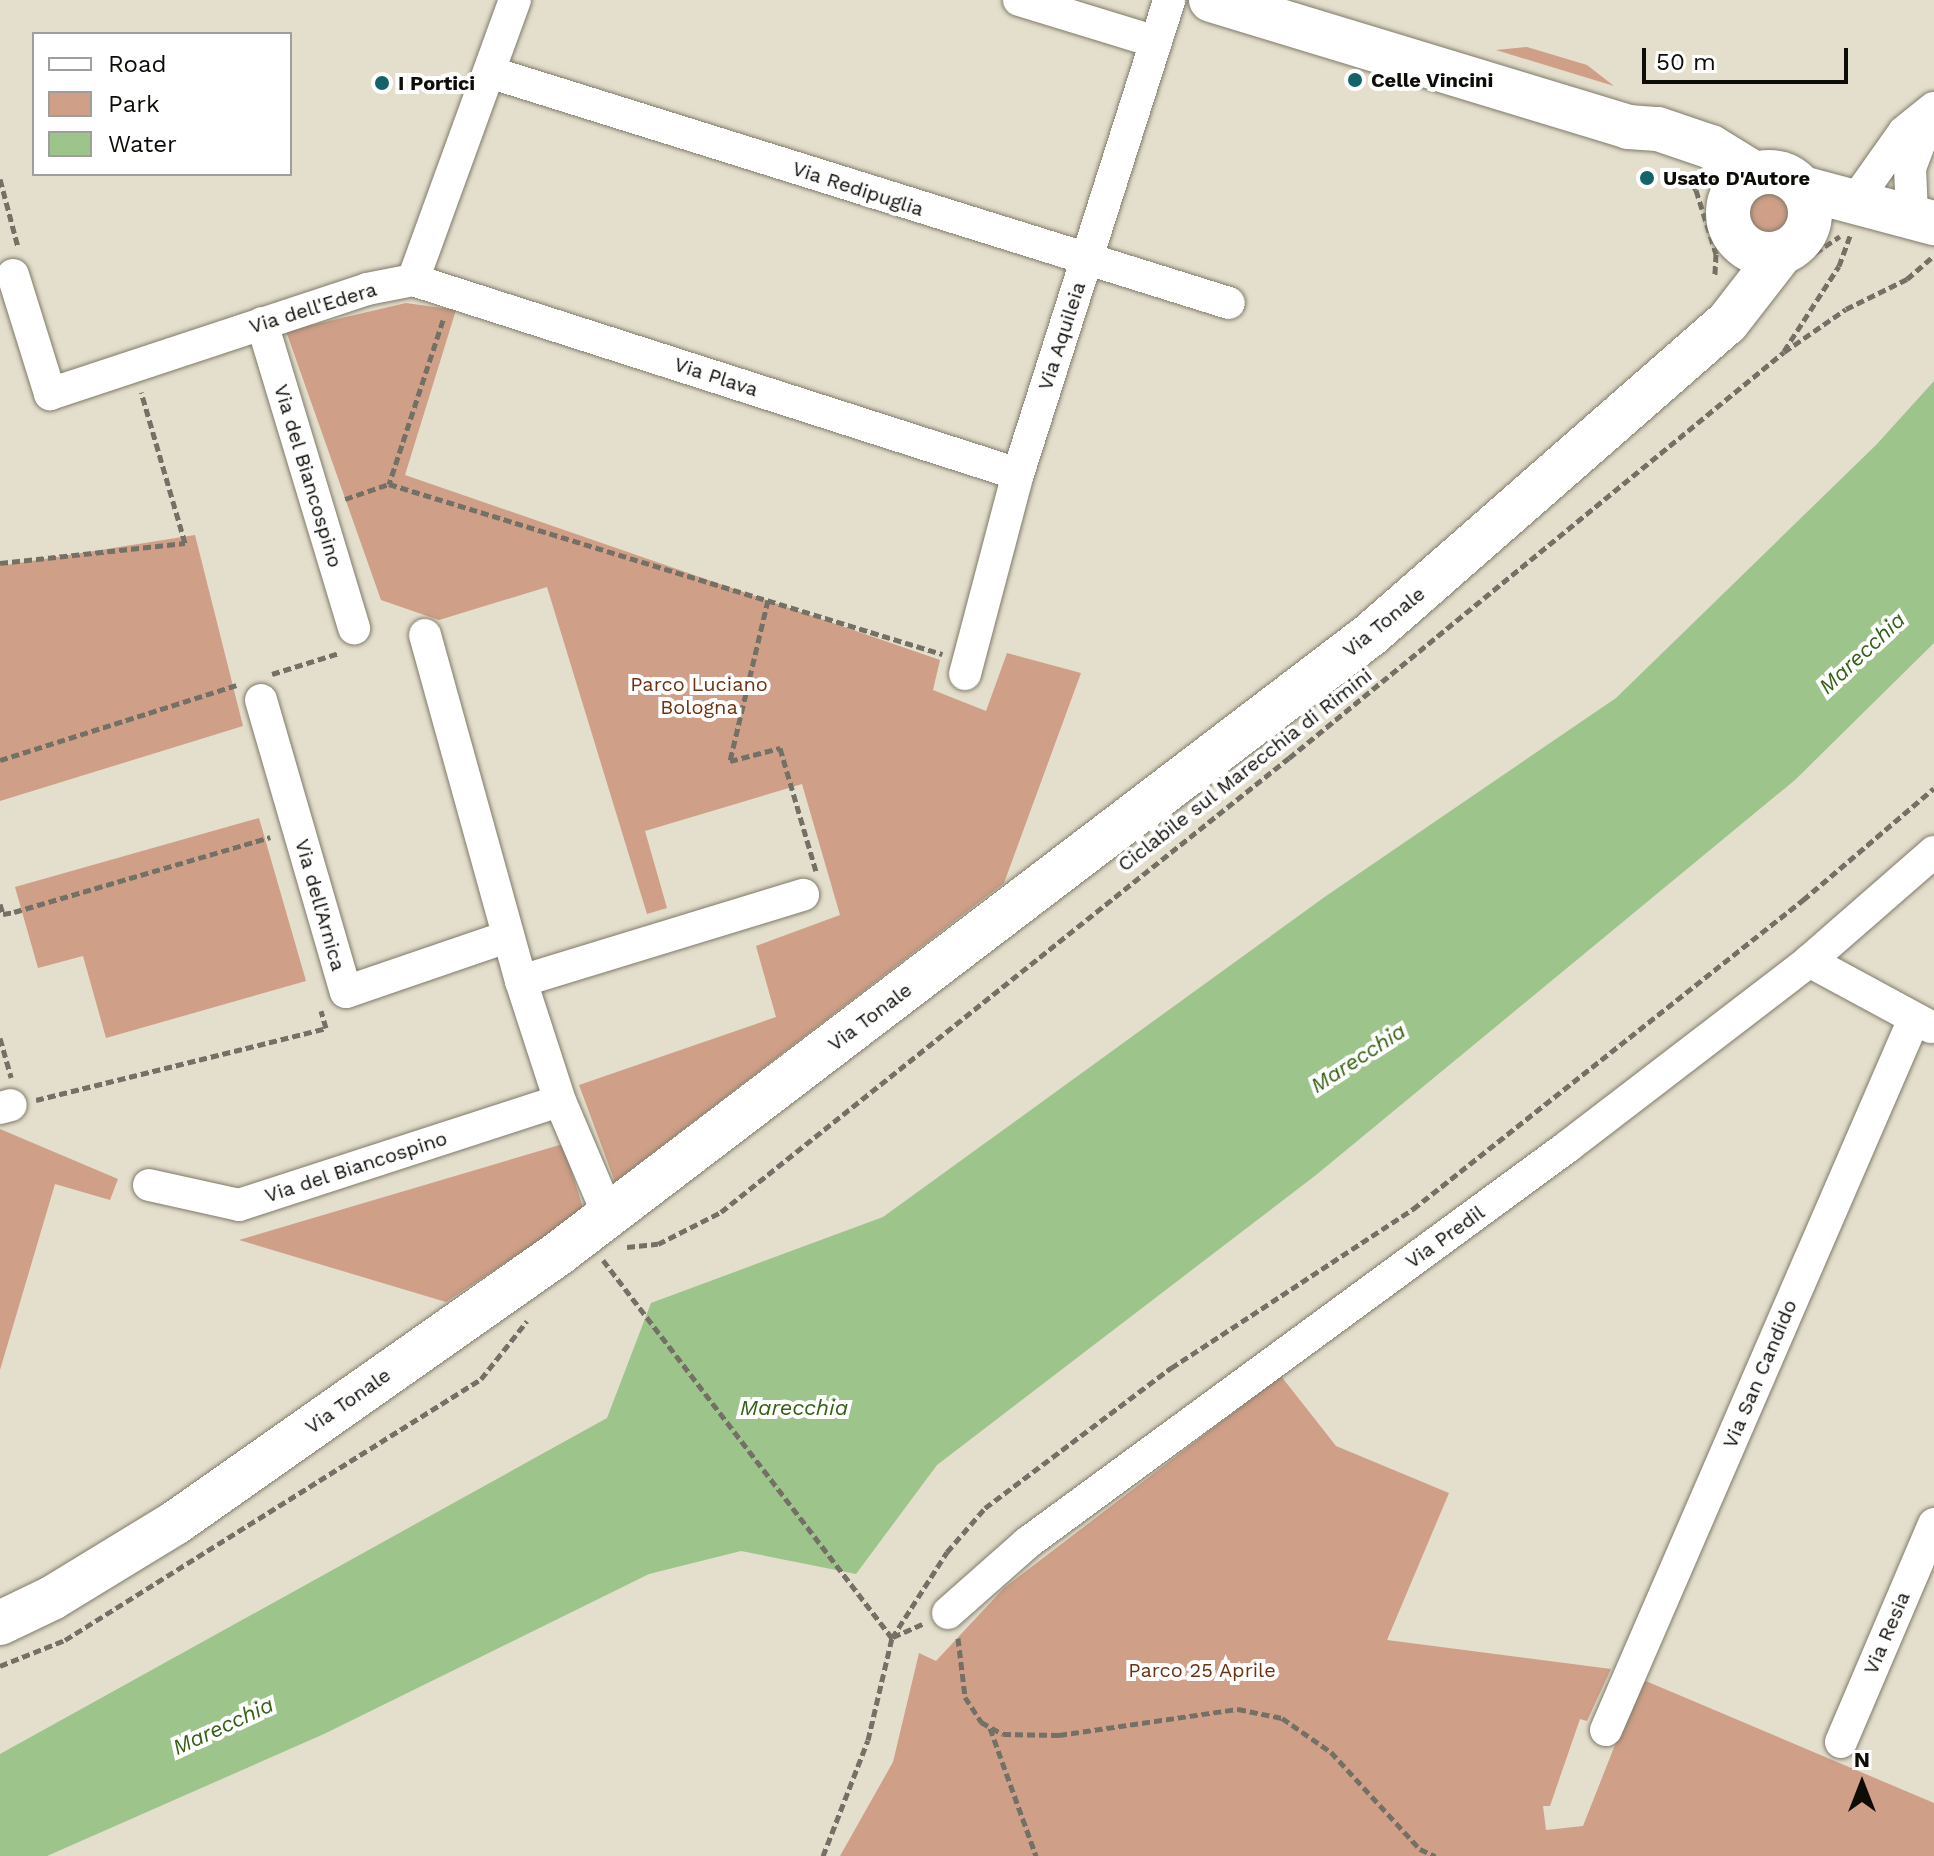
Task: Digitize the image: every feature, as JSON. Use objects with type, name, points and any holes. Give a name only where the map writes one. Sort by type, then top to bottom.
[{"type":"street","points":[[413,280],[515,0]]},
{"type":"street","points":[[1019,0],[1156,42]]},
{"type":"street","name":"Via Aquileia","points":[[966,668],[1018,474],[1169,0]]},
{"type":"street","points":[[1211,0],[1289,10],[1628,127],[1694,171],[1745,247],[1769,254],[1798,249],[1852,221],[1927,229]]},
{"type":"street","name":"Via Redipuglia","points":[[489,72],[1086,261],[1229,303]]},
{"type":"street","points":[[1855,221],[1904,132],[1934,108]]},
{"type":"street","points":[[1927,229],[1910,168],[1934,108]]},
{"type":"street","points":[[1628,127],[1658,129],[1711,147],[1755,174],[1781,173],[1855,221],[1927,229]]},
{"type":"street","points":[[1728,220],[1735,189],[1755,174]]},
{"type":"street","points":[[1798,249],[1810,213],[1802,188]]},
{"type":"street","name":"Via Tonale","points":[[1696,351],[1725,300],[1728,220]]},
{"type":"street","name":"Via Tonale","points":[[0,1623],[52,1598],[175,1523],[613,1239],[1370,635],[1696,351],[1798,249]]},
{"type":"street","name":"Via dell'Edera","points":[[13,275],[50,394],[367,289],[413,280]]},
{"type":"street","name":"Via Plava","points":[[413,280],[1018,474]]},
{"type":"street","name":"Via del Biancospino","points":[[262,323],[354,628]]},
{"type":"street","points":[[425,635],[507,937],[560,1101],[613,1239]]},
{"type":"street","name":"Via dell'Arnica","points":[[257,686],[346,992],[507,937]]},
{"type":"street","name":"Via Predil","points":[[948,1613],[1027,1543],[1567,1147],[1809,961],[1934,852]]},
{"type":"street","points":[[521,981],[803,895]]},
{"type":"street","points":[[1809,961],[1924,1023]]},
{"type":"street","name":"Via San Candido","points":[[1606,1730],[1924,1023]]},
{"type":"street","name":"Via del Biancospino","points":[[149,1185],[239,1205],[560,1101]]},
{"type":"street","name":"Via Resia","points":[[1841,1742],[1934,1524]]},
{"type":"path","points":[[1686,176],[1696,190],[1716,254],[1715,276]]},
{"type":"path","points":[[0,179],[22,262],[13,275]]},
{"type":"path","points":[[1798,249],[1855,221]]},
{"type":"path","points":[[1784,352],[1839,266],[1855,221]]},
{"type":"path","name":"Ciclabile sul Marecchia di Rimini","points":[[892,1638],[603,1260],[613,1239],[658,1244],[721,1212],[1289,758],[1784,352],[1846,309],[1907,279],[1927,229]]},
{"type":"path","points":[[389,484],[452,293]]},
{"type":"path","points":[[0,563],[185,543],[133,366]]},
{"type":"path","points":[[317,508],[389,484],[768,600],[966,668]]},
{"type":"path","points":[[768,600],[730,761],[780,748],[821,890],[803,895]]},
{"type":"path","points":[[0,760],[257,686],[354,648],[371,630],[354,628]]},
{"type":"path","points":[[823,1856],[868,1740],[892,1638],[947,1552],[985,1508],[1171,1368],[1413,1209],[1791,910],[1934,788]]},
{"type":"path","points":[[0,904],[1,915],[298,829]]},
{"type":"path","points":[[0,1038],[11,1102],[326,1028],[321,1011]]},
{"type":"path","points":[[0,1666],[65,1640],[481,1379],[521,1327]]},
{"type":"path","points":[[948,1613],[963,1651],[965,1697],[990,1727],[1036,1856]]},
{"type":"path","points":[[990,1727],[1003,1734],[1059,1735],[1238,1709],[1282,1718],[1331,1752],[1420,1849],[1435,1856]]},
{"type":"green space","points":[[1527,47],[1587,65],[1614,86],[1496,50]]},
{"type":"green space","points":[[1769,192],[1784,198],[1790,213],[1784,228],[1769,234],[1754,228],[1748,213],[1754,198]]},
{"type":"green space","name":"Parco Luciano Bologna","points":[[406,303],[456,310],[405,475],[940,660],[933,690],[986,711],[1007,653],[1081,673],[1004,883],[615,1182],[579,1085],[776,1017],[756,946],[840,915],[802,784],[645,831],[667,908],[647,914],[547,587],[439,620],[381,600],[286,331]]},
{"type":"green space","points":[[195,535],[243,726],[0,801],[0,566]]},
{"type":"green space","points":[[259,818],[306,981],[106,1038],[83,956],[38,968],[15,887]]},
{"type":"green space","points":[[0,1129],[118,1179],[110,1200],[55,1184],[0,1370]]},
{"type":"green space","points":[[563,1144],[584,1211],[446,1302],[239,1240]]},
{"type":"green space","name":"Parco 25 Aprile","points":[[1281,1376],[1336,1446],[1449,1493],[1387,1640],[1611,1669],[1587,1721],[1580,1719],[1550,1806],[1543,1806],[1546,1830],[1583,1826],[1641,1679],[1934,1803],[1934,1856],[840,1856],[893,1762],[919,1653],[936,1661],[1004,1588]]},
{"type":"water","name":"Marecchia","points":[[1934,381],[1934,643],[1795,780],[1316,1175],[937,1465],[856,1574],[741,1551],[649,1574],[324,1734],[47,1856],[0,1856],[0,1754],[607,1418],[651,1303],[883,1217],[1326,896],[1616,698],[1877,444]]},
{"type":"place","name":"Celle Vincini","points":[[1355,80]]},
{"type":"place","name":"I Portici","points":[[382,83]]},
{"type":"place","name":"Usato D'Autore","points":[[1647,178]]}]
